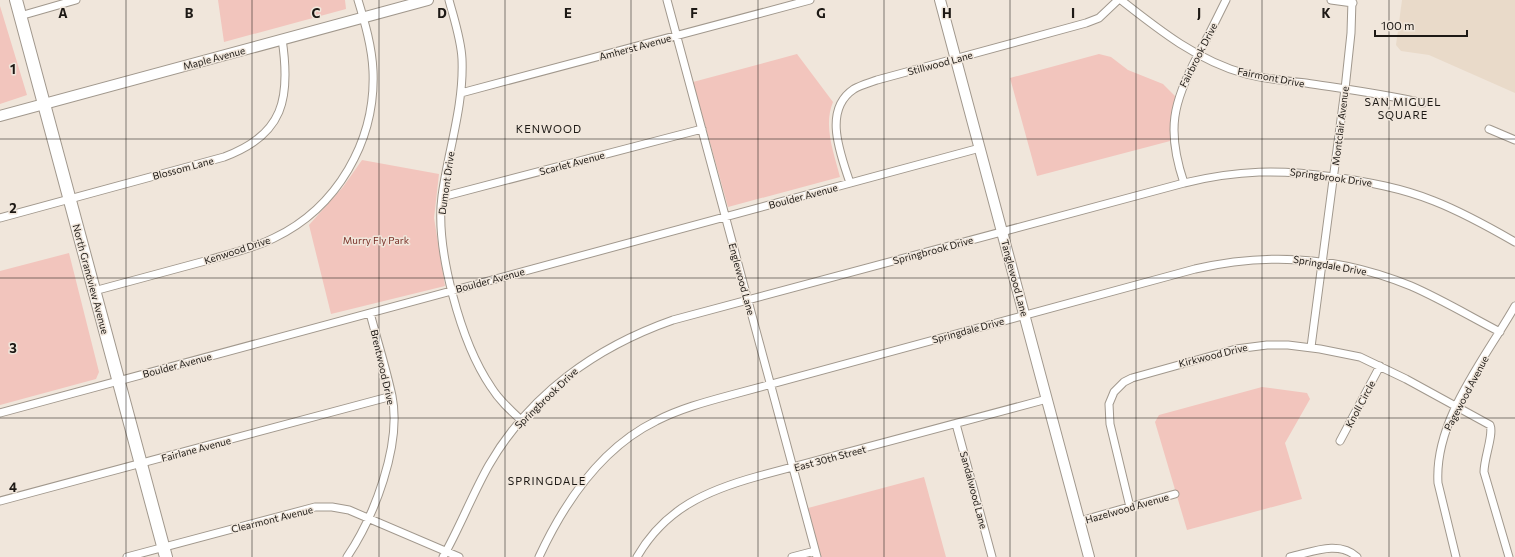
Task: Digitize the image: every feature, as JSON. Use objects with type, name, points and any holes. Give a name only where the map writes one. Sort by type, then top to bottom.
[{"type":"main road","name":"North Grandview Avenue","points":[[16,0],[164,552]]},
{"type":"main road","name":"Maple Avenue","points":[[0,116],[428,0]]},
{"type":"main road","name":"Tanglewood Lane","points":[[940,0],[1090,557]]},
{"type":"street","points":[[20,16],[76,0]]},
{"type":"street","name":"Kenwood Drive","points":[[94,291],[260,245],[290,230],[327,200],[352,164],[365,133],[369,117],[373,90],[373,71],[370,46],[358,0]]},
{"type":"street","name":"Dumont Drive","points":[[449,0],[457,30],[462,58],[461,93],[442,197],[441,222],[445,262],[465,335],[480,370],[504,404],[521,420]]},
{"type":"street","name":"Englewood Lane","points":[[667,0],[816,554]]},
{"type":"street","name":"Amherst Avenue","points":[[461,93],[810,0]]},
{"type":"street","name":"Stillwood Lane","points":[[850,183],[840,150],[836,122],[839,106],[848,94],[860,86],[877,80],[956,60],[1086,23],[1099,18],[1120,0]]},
{"type":"street","name":"Fairmont Drive","points":[[1120,0],[1161,32],[1198,55],[1246,74],[1345,89]]},
{"type":"street","name":"Fairbrook Drive","points":[[1184,183],[1174,145],[1174,119],[1180,93],[1226,0]]},
{"type":"street","points":[[1331,0],[1352,2]]},
{"type":"street","name":"Montclair Avenue","points":[[1311,347],[1345,89],[1352,2]]},
{"type":"street","name":"Blossom Lane","points":[[0,218],[224,157],[255,142],[270,128],[284,98],[287,78],[282,39]]},
{"type":"street","points":[[1345,89],[1384,94],[1423,103]]},
{"type":"street","name":"Scarlet Avenue","points":[[442,197],[702,129]]},
{"type":"street","points":[[1489,129],[1515,140]]},
{"type":"street","name":"Boulder Avenue","points":[[0,413],[980,148]]},
{"type":"street","name":"Springbrook Drive","points":[[445,554],[490,464],[503,443],[521,420],[570,374],[607,348],[660,325],[1184,183],[1244,172],[1282,171],[1316,173],[1378,184],[1422,196],[1471,218],[1515,242]]},
{"type":"street","name":"Springdale Drive","points":[[539,557],[550,534],[572,497],[601,462],[630,436],[656,420],[675,412],[770,384],[1222,263],[1264,258],[1290,258],[1322,262],[1375,274],[1405,283],[1500,332]]},
{"type":"street","name":"Pagewood Avenue","points":[[1456,557],[1440,498],[1437,472],[1444,436],[1456,407],[1515,306]]},
{"type":"street","name":"Brentwood Drive","points":[[347,557],[368,518],[390,458],[394,428],[392,396],[370,313]]},
{"type":"street","name":"Kirkwood Drive","points":[[1130,507],[1108,411],[1111,398],[1124,382],[1153,371],[1236,349],[1267,345],[1311,347],[1360,357],[1380,366],[1490,425],[1492,433],[1487,449],[1484,472],[1509,557]]},
{"type":"street","name":"Knoll Circle","points":[[1340,442],[1380,366]]},
{"type":"street","name":"Fairlane Avenue","points":[[0,501],[392,396]]},
{"type":"street","name":"East 30th Street","points":[[637,557],[655,532],[689,502],[734,483],[1047,399]]},
{"type":"street","name":"Sandalwood Lane","points":[[956,424],[992,557]]},
{"type":"street","name":"Hazelwood Avenue","points":[[1080,521],[1174,494]]},
{"type":"street","name":"Clearmont Avenue","points":[[127,557],[164,552],[315,507],[332,507],[349,510],[445,554],[459,557]]},
{"type":"street","points":[[1290,557],[1340,547],[1346,549],[1357,557]]},
{"type":"street","points":[[792,557],[816,554]]},
{"type":"shaded area","points":[[1402,0],[1515,0],[1515,93],[1429,55],[1401,51],[1396,45]]},
{"type":"green space","points":[[218,0],[345,0],[346,9],[224,42]]},
{"type":"green space","points":[[0,6],[27,95],[0,104]]},
{"type":"green space","points":[[797,54],[833,102],[830,111],[829,130],[830,140],[840,177],[728,207],[693,82]]},
{"type":"green space","points":[[1099,54],[1111,57],[1128,70],[1163,84],[1178,99],[1174,140],[1037,176],[1010,78]]},
{"type":"green space","name":"Murry Fly Park","points":[[362,160],[439,174],[434,218],[445,286],[331,314],[309,225],[343,187]]},
{"type":"green space","points":[[69,253],[99,372],[96,379],[0,405],[0,271]]},
{"type":"green space","points":[[1262,387],[1307,393],[1310,399],[1285,443],[1302,499],[1187,530],[1155,422],[1159,415]]},
{"type":"green space","points":[[924,477],[946,557],[821,557],[808,508]]},
{"type":"district","name":"SAN MIGUEL SQUARE","points":[[1403,108]]},
{"type":"district","name":"KENWOOD","points":[[549,129]]},
{"type":"district","name":"SPRINGDALE","points":[[547,481]]}]
